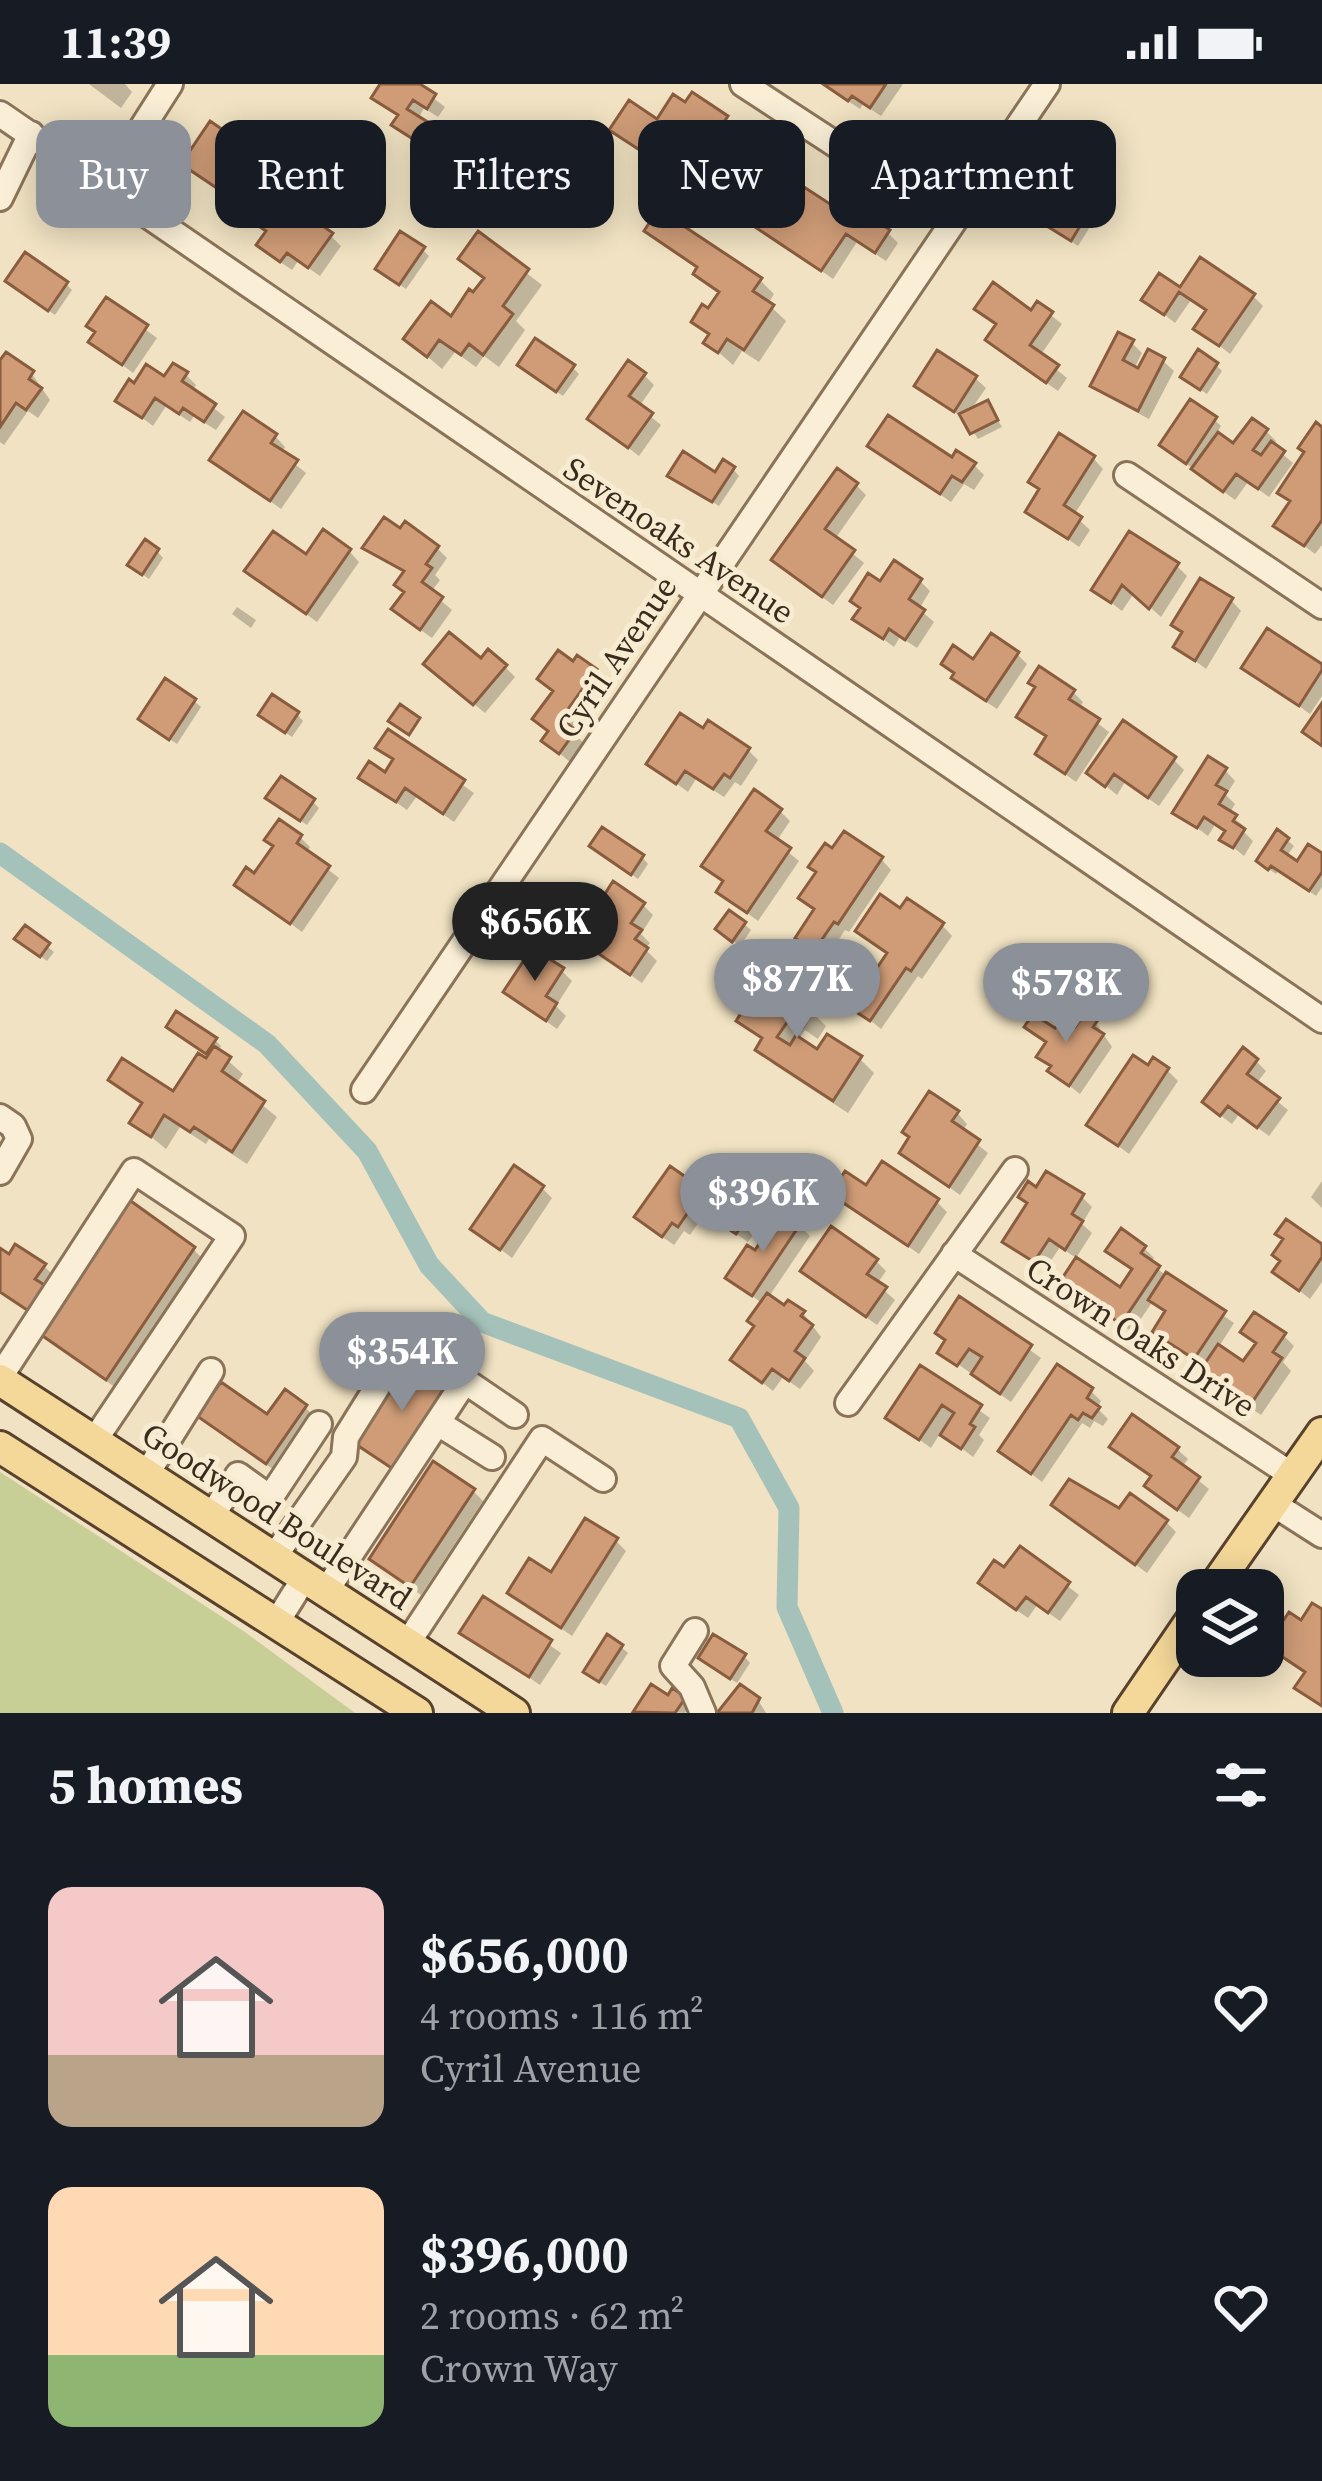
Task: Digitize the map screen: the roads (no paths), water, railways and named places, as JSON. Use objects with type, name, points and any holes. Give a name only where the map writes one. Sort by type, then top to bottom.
[{"type":"main road","name":"Goodwood Boulevard","points":[[0,1379],[514,1713]]},
{"type":"main road","points":[[1226,1569],[1322,1433]]},
{"type":"main road","points":[[0,1447],[405,1713]]},
{"type":"main road","points":[[1128,1713],[1176,1643]]},
{"type":"main road","points":[[352,1675],[417,1713]]},
{"type":"street","points":[[147,120],[170,84]]},
{"type":"street","points":[[743,84],[829,138]]},
{"type":"street","name":"Cyril Avenue","points":[[1022,120],[1047,84]]},
{"type":"street","name":"Sevenoaks Avenue","points":[[0,114],[36,138]]},
{"type":"street","points":[[0,199],[31,134]]},
{"type":"street","name":"Sevenoaks Avenue","points":[[166,228],[1322,1020]]},
{"type":"street","name":"Cyril Avenue","points":[[364,1090],[948,228]]},
{"type":"street","points":[[1127,475],[1322,605]]},
{"type":"street","points":[[0,1117],[13,1126],[19,1139],[0,1172]]},
{"type":"street","points":[[848,1403],[1015,1170]]},
{"type":"street","points":[[0,1379],[134,1171],[232,1236],[94,1441]]},
{"type":"street","name":"Crown Oaks Drive","points":[[954,1254],[1292,1475]]},
{"type":"street","points":[[274,1557],[344,1457],[346,1437],[404,1344],[442,1368]]},
{"type":"street","points":[[146,1474],[211,1371]]},
{"type":"street","points":[[275,1625],[315,1584],[465,1382],[515,1415]]},
{"type":"street","points":[[438,1423],[491,1457]]},
{"type":"street","points":[[212,1517],[238,1475],[270,1498],[319,1424]]},
{"type":"street","points":[[407,1644],[542,1439],[602,1479]]},
{"type":"street","points":[[1272,1503],[1322,1535]]},
{"type":"street","points":[[695,1631],[673,1666],[692,1687],[703,1713]]},
{"type":"waterway","points":[[0,853],[267,1044],[367,1151],[429,1265],[482,1322],[739,1418],[789,1508],[787,1607],[833,1713]]}]
